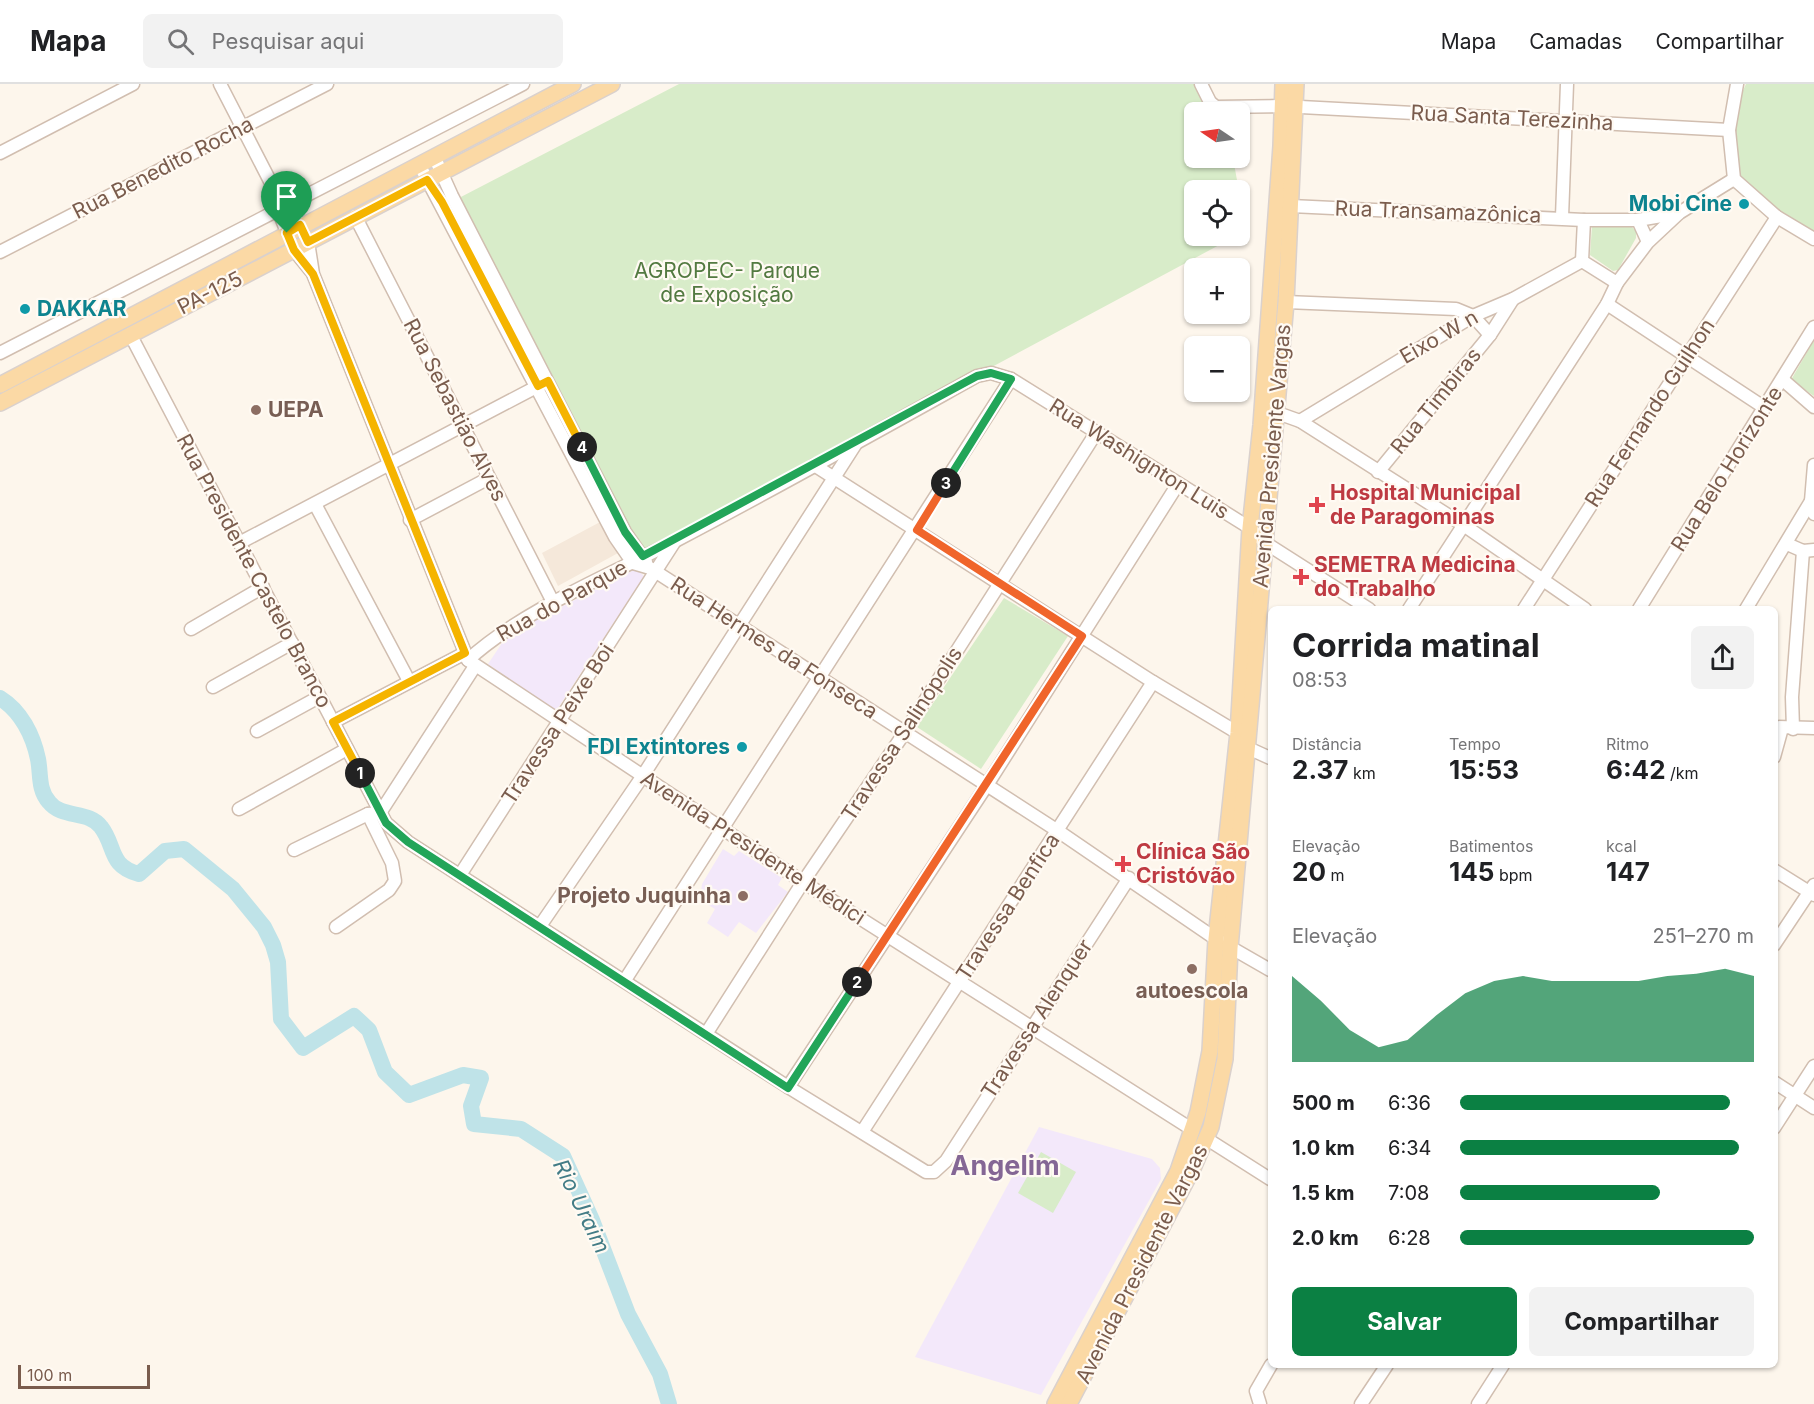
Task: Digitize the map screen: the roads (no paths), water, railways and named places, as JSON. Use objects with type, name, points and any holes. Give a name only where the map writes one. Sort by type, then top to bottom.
[{"type":"main road","name":"PA-125","points":[[0,385],[574,84]]},
{"type":"main road","name":"PA-125","points":[[0,403],[583,99],[596,88],[612,84]]},
{"type":"main road","name":"Avenida Presidente Vargas","points":[[1055,1404],[1178,1171],[1193,1130],[1207,1073],[1216,939],[1238,733],[1250,528],[1286,302],[1291,206],[1288,107],[1283,84]]},
{"type":"main road","name":"Avenida Presidente Vargas","points":[[1069,1404],[1180,1196],[1207,1139],[1224,1070],[1230,948],[1264,542],[1281,146],[1288,107],[1296,84]]},
{"type":"main road","points":[[0,375],[25,372]]},
{"type":"street","points":[[0,153],[133,84]]},
{"type":"street","points":[[220,84],[294,229],[410,520],[469,659]]},
{"type":"street","name":"Rua Benedito Rocha","points":[[0,252],[327,84]]},
{"type":"street","points":[[0,353],[281,206],[523,84]]},
{"type":"street","points":[[574,84],[583,99]]},
{"type":"street","name":"Rua Santa Terezinha","points":[[1201,84],[1210,102],[1216,107],[1288,107],[1566,119],[1729,130]]},
{"type":"street","points":[[1562,217],[1568,84]]},
{"type":"street","points":[[1737,84],[1729,130],[1734,179],[1777,217],[1814,239]]},
{"type":"street","points":[[434,156],[543,384]]},
{"type":"street","points":[[419,164],[625,532],[638,560],[653,571]]},
{"type":"street","points":[[1410,606],[1465,526],[1607,304],[1617,283],[1648,242],[1679,213],[1734,179]]},
{"type":"street","name":"Rua Transamazônica","points":[[1291,206],[1562,217],[1584,220],[1638,220],[1679,213]]},
{"type":"street","name":"Rua Sebastião Alves","points":[[355,216],[554,604]]},
{"type":"street","name":"Rua Fernando Guilhon","points":[[1526,606],[1777,217]]},
{"type":"street","points":[[1584,220],[1582,261],[1617,283]]},
{"type":"street","points":[[1638,220],[1648,242]]},
{"type":"street","name":"Eixo W n","points":[[1300,421],[1473,316],[1513,299],[1582,261]]},
{"type":"street","name":"Rua Timbiras","points":[[1378,472],[1490,335],[1513,299]]},
{"type":"street","points":[[1286,302],[1456,309],[1473,316],[1490,335]]},
{"type":"street","points":[[1607,304],[1765,408]]},
{"type":"street","name":"Rua Belo Horizonte","points":[[1641,606],[1814,327]]},
{"type":"street","name":"Rua Presidente Castelo Branco","points":[[130,334],[241,542],[347,749],[374,814],[408,842],[460,876],[625,980],[788,1088],[926,1172],[934,1172],[946,1161]]},
{"type":"street","name":"Rua do Parque","points":[[469,659],[488,642],[554,604],[675,541],[977,376],[991,373],[1011,379]]},
{"type":"street","points":[[625,980],[917,530],[1011,379]]},
{"type":"street","name":"Rua Washignton Luis","points":[[1011,379],[1250,528],[1264,542],[1364,606]]},
{"type":"street","points":[[1783,380],[1814,407]]},
{"type":"street","points":[[241,542],[543,384]]},
{"type":"street","points":[[1268,410],[1300,421],[1465,526],[1582,606]]},
{"type":"street","name":"Travessa Salinópolis","points":[[706,1034],[803,882],[905,732],[1096,433]]},
{"type":"street","points":[[540,926],[642,777],[856,443]]},
{"type":"street","points":[[814,465],[1153,682],[1238,733]]},
{"type":"street","points":[[1748,606],[1812,507],[1814,465]]},
{"type":"street","points":[[410,520],[489,478]]},
{"type":"street","points":[[788,1088],[987,785],[1178,484]]},
{"type":"street","points":[[315,504],[409,681]]},
{"type":"street","name":"Travessa Peixe Boi","points":[[460,876],[559,723],[653,571],[675,541]]},
{"type":"street","points":[[1778,744],[1792,697],[1809,550],[1787,544]]},
{"type":"street","name":"Rua Hermes da Fonseca","points":[[653,571],[1058,831],[1216,939],[1268,969]]},
{"type":"street","points":[[191,629],[263,586]]},
{"type":"street","points":[[213,687],[291,643]]},
{"type":"street","points":[[333,722],[409,681],[469,659]]},
{"type":"street","points":[[294,850],[374,814],[469,659]]},
{"type":"street","name":"Avenida Presidente Médici","points":[[469,659],[559,723],[803,882],[888,934],[958,983],[1193,1130]]},
{"type":"street","name":"Travessa Benfica","points":[[862,1132],[1153,682]]},
{"type":"street","points":[[257,731],[319,697]]},
{"type":"street","points":[[1783,728],[1814,728]]},
{"type":"street","points":[[1248,748],[1268,757]]},
{"type":"street","points":[[238,809],[347,749]]},
{"type":"street","points":[[336,927],[389,890],[395,881],[392,863],[374,814]]},
{"type":"street","points":[[1778,872],[1812,891],[1778,939]]},
{"type":"street","name":"Travessa Alenquer","points":[[946,1161],[1129,878]]},
{"type":"street","points":[[1778,1122],[1814,1066]]},
{"type":"street","points":[[1778,1084],[1814,1108]]},
{"type":"street","points":[[1207,1139],[1268,1178]]},
{"type":"street","points":[[1260,1404],[1256,1391],[1269,1368]]},
{"type":"street","points":[[1361,1404],[1385,1368]]},
{"type":"street","points":[[1478,1404],[1501,1368]]},
{"type":"waterway","name":"Rio Uraim","points":[[0,698],[25,724],[36,750],[41,787],[45,797],[61,811],[90,818],[96,822],[106,834],[114,855],[122,866],[139,874],[165,851],[184,849],[233,889],[264,927],[273,945],[278,962],[281,1019],[303,1048],[354,1016],[369,1030],[385,1072],[409,1095],[463,1075],[481,1078],[471,1106],[474,1124],[521,1129],[563,1156],[592,1220],[628,1314],[660,1374],[669,1404]]},
{"type":"place","name":"Mobi Cine","points":[[1744,204]]},
{"type":"place","name":"DAKKAR","points":[[25,309]]},
{"type":"place","name":"UEPA","points":[[256,410]]},
{"type":"place","name":"Hospital Municipal de Paragominas","points":[[1317,505]]},
{"type":"place","name":"SEMETRA Medicina do Trabalho","points":[[1301,577]]},
{"type":"place","name":"FDI Extintores","points":[[742,747]]},
{"type":"place","name":"Clínica São Cristóvão","points":[[1123,864]]},
{"type":"place","name":"Projeto Juquinha","points":[[743,896]]},
{"type":"place","name":"autoescola","points":[[1192,969]]},
{"type":"district","name":"Angelim","points":[[1005,1166]]},
{"type":"park label","name":"AGROPEC- Parque de Exposição","points":[[727,283]]}]
